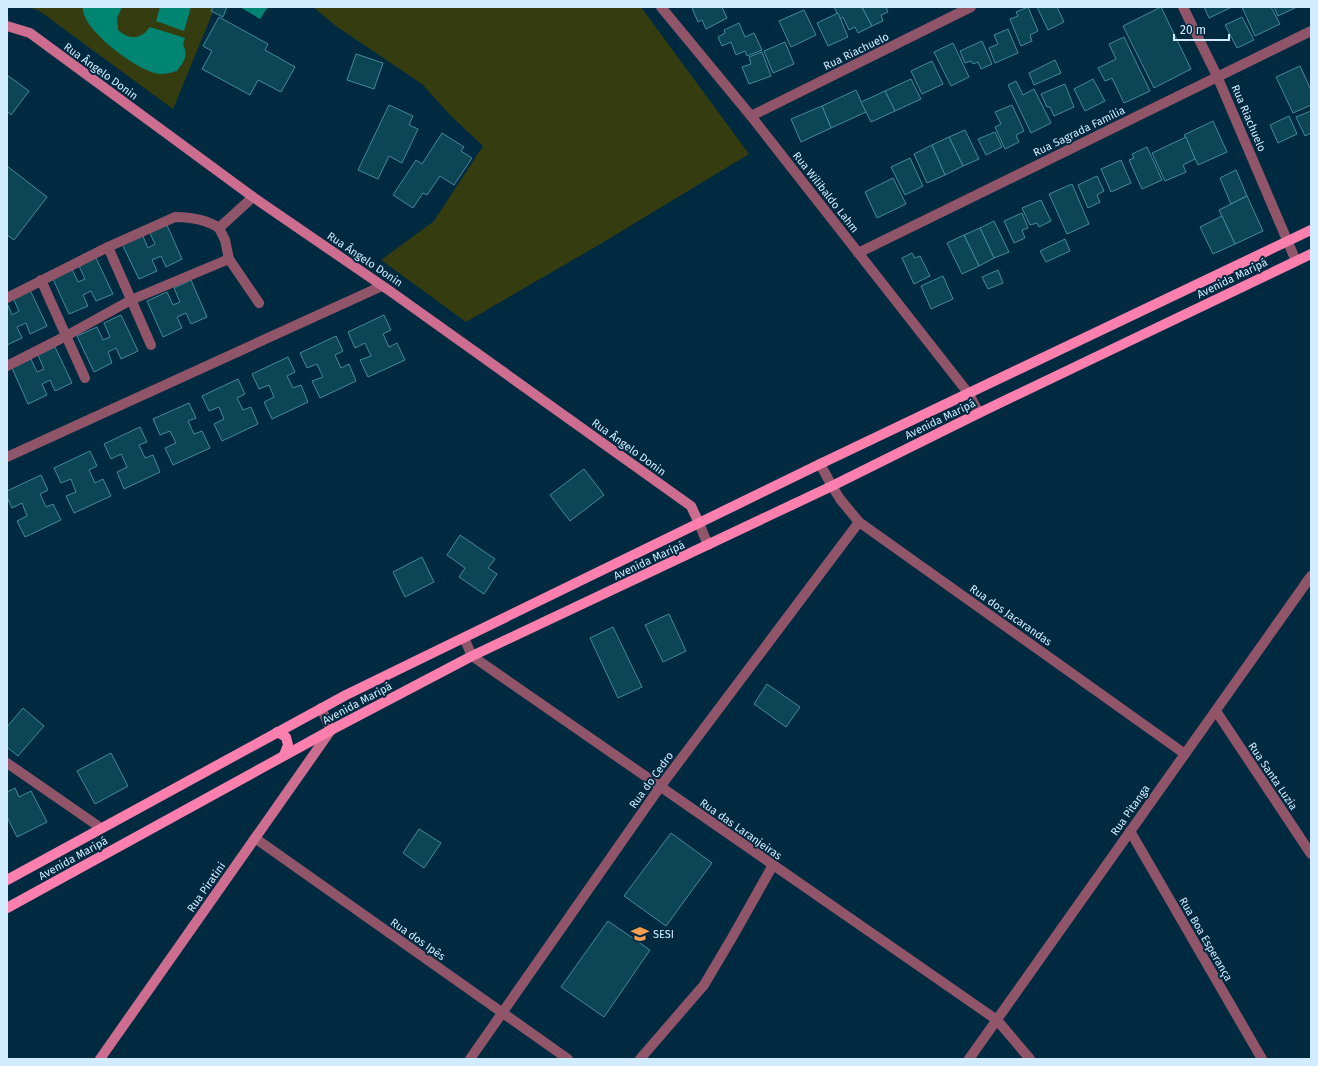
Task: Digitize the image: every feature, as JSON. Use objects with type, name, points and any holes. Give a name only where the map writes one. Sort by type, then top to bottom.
[{"type":"main road","name":"Avenida Maripá","points":[[7,880],[321,708],[820,464],[1311,230]]},
{"type":"main road","name":"Avenida Maripá","points":[[7,908],[331,730],[472,656],[832,486],[979,413],[1311,254]]},
{"type":"main road","points":[[277,732],[286,737],[288,745],[284,756]]},
{"type":"street","name":"Rua Wilibaldo Lahm","points":[[661,7],[751,116],[969,394],[979,413]]},
{"type":"street","name":"Rua Riachuelo","points":[[751,116],[971,7]]},
{"type":"street","name":"Rua Riachuelo","points":[[1183,7],[1217,76],[1296,261]]},
{"type":"street","name":"Rua Ângelo Donin","points":[[7,26],[30,33],[253,197],[382,286],[691,506],[699,523]]},
{"type":"street","name":"Rua Sagrada Família","points":[[858,253],[1311,31]]},
{"type":"street","points":[[219,228],[253,197]]},
{"type":"street","points":[[7,298],[108,247],[175,217],[185,217],[213,224],[219,228],[225,240],[230,259],[259,303]]},
{"type":"street","points":[[108,247],[151,345]]},
{"type":"street","points":[[7,366],[66,336],[131,300],[230,259]]},
{"type":"street","points":[[42,280],[85,378]]},
{"type":"street","points":[[7,457],[382,286]]},
{"type":"street","name":"Rua dos Jacarandas","points":[[820,464],[840,499],[860,522],[1185,754]]},
{"type":"street","name":"Rua do Cedro","points":[[470,1059],[660,787],[860,522]]},
{"type":"street","points":[[699,523],[708,545]]},
{"type":"street","name":"Rua Pitanga","points":[[969,1059],[1310,580]]},
{"type":"street","points":[[464,638],[472,656]]},
{"type":"street","name":"Rua das Laranjeiras","points":[[472,656],[997,1020],[1030,1059]]},
{"type":"street","points":[[321,708],[331,730]]},
{"type":"street","name":"Rua Santa Luzia","points":[[1216,711],[1311,854]]},
{"type":"street","name":"Rua Piratini","points":[[100,1059],[331,730]]},
{"type":"street","points":[[7,763],[101,828]]},
{"type":"street","name":"Rua Boa Esperança","points":[[1130,832],[1262,1059]]},
{"type":"street","name":"Rua dos Ipês","points":[[255,838],[568,1059]]},
{"type":"street","points":[[640,1059],[704,985],[773,865]]},
{"type":"shaded area","points":[[27,7],[215,7],[173,109],[38,10]]},
{"type":"shaded area","points":[[83,7],[122,7],[117,18],[118,30],[127,36],[139,36],[150,27],[185,38],[183,45],[185,49],[185,56],[183,62],[177,71],[163,74],[152,72],[140,67],[113,49],[101,38],[91,27],[85,16]]},
{"type":"shaded area","points":[[160,7],[191,7],[184,31],[156,21]]},
{"type":"shaded area","points":[[240,7],[268,7],[260,19]]},
{"type":"shaded area","points":[[313,7],[641,7],[749,154],[602,243],[466,322],[381,260],[434,221],[483,146],[450,115],[422,84],[336,26]]},
{"type":"building","points":[[213,7],[227,7],[223,17],[211,11]]},
{"type":"building","points":[[722,7],[727,18],[706,29],[702,20],[698,22],[692,8]]},
{"type":"building","points":[[834,7],[862,7],[872,26],[858,33],[855,27],[849,30],[843,17],[840,19]]},
{"type":"building","points":[[862,7],[886,7],[888,12],[881,15],[883,21],[872,26]]},
{"type":"building","points":[[1028,7],[1038,31],[1030,35],[1032,41],[1021,46],[1010,19],[1018,16],[1016,12]]},
{"type":"building","points":[[1037,7],[1057,7],[1064,22],[1048,30]]},
{"type":"building","points":[[1161,7],[1191,69],[1154,88],[1123,26]]},
{"type":"building","points":[[1204,7],[1232,7],[1209,18]]},
{"type":"building","points":[[1242,7],[1271,7],[1280,24],[1255,36]]},
{"type":"building","points":[[1274,7],[1297,7],[1278,16]]},
{"type":"building","points":[[804,10],[816,35],[791,47],[779,21]]},
{"type":"building","points":[[838,13],[848,37],[828,46],[817,23]]},
{"type":"building","points":[[219,17],[268,44],[265,50],[295,67],[281,92],[258,80],[250,95],[202,69],[212,51],[203,46]]},
{"type":"building","points":[[1242,17],[1254,40],[1237,48],[1225,25]]},
{"type":"building","points":[[739,23],[745,37],[754,33],[762,50],[747,56],[745,51],[736,55],[731,42],[722,46],[718,37],[725,33],[724,30]]},
{"type":"building","points":[[1008,29],[1018,53],[995,63],[989,48],[998,44],[994,35]]},
{"type":"building","points":[[1124,37],[1150,91],[1124,103],[1112,78],[1105,81],[1098,68],[1116,59],[1109,44]]},
{"type":"building","points":[[982,41],[992,64],[981,69],[978,62],[973,64],[971,61],[965,63],[960,51]]},
{"type":"building","points":[[785,42],[794,64],[773,73],[764,51]]},
{"type":"building","points":[[953,43],[969,77],[951,86],[934,52]]},
{"type":"building","points":[[762,52],[771,76],[749,84],[742,67],[751,64],[749,57]]},
{"type":"building","points":[[356,54],[383,63],[374,89],[347,80]]},
{"type":"building","points":[[1055,60],[1061,73],[1034,85],[1029,73]]},
{"type":"building","points":[[932,61],[943,84],[922,94],[911,71]]},
{"type":"building","points":[[1300,66],[1311,90],[1311,105],[1293,113],[1276,77]]},
{"type":"building","points":[[7,75],[29,91],[11,115],[7,111]]},
{"type":"building","points":[[911,79],[921,99],[895,111],[885,91]]},
{"type":"building","points":[[1093,79],[1105,101],[1085,111],[1074,89]]},
{"type":"building","points":[[1016,81],[1023,95],[1034,89],[1051,123],[1031,133],[1008,85]]},
{"type":"building","points":[[1065,84],[1074,107],[1054,116],[1050,107],[1047,107],[1041,94]]},
{"type":"building","points":[[856,90],[866,112],[831,128],[822,106]]},
{"type":"building","points":[[885,91],[895,111],[871,122],[861,102]]},
{"type":"building","points":[[389,105],[413,116],[409,125],[418,129],[402,163],[389,156],[378,179],[358,170]]},
{"type":"building","points":[[1012,105],[1024,131],[1016,135],[1019,142],[1005,149],[995,127],[1001,124],[995,112]]},
{"type":"building","points":[[822,106],[831,128],[801,142],[791,119]]},
{"type":"building","points":[[1311,111],[1311,133],[1305,136],[1296,117]]},
{"type":"building","points":[[1289,116],[1297,134],[1278,143],[1270,125]]},
{"type":"building","points":[[1213,121],[1227,152],[1198,165],[1184,135]]},
{"type":"building","points":[[965,130],[979,159],[963,166],[949,137]]},
{"type":"building","points":[[995,132],[1002,147],[986,155],[978,139]]},
{"type":"building","points":[[442,133],[464,147],[461,151],[472,158],[454,185],[440,176],[427,195],[423,193],[413,208],[393,195],[416,160],[422,164]]},
{"type":"building","points":[[949,137],[963,166],[945,175],[932,145]]},
{"type":"building","points":[[1186,137],[1195,159],[1183,165],[1186,172],[1165,181],[1152,153]]},
{"type":"building","points":[[932,145],[945,175],[927,183],[914,154]]},
{"type":"building","points":[[1147,147],[1162,180],[1142,189],[1129,160],[1134,158],[1132,154]]},
{"type":"building","points":[[910,158],[923,186],[905,195],[891,167]]},
{"type":"building","points":[[1121,160],[1131,183],[1111,192],[1101,169]]},
{"type":"building","points":[[7,166],[47,197],[14,240],[7,235]]},
{"type":"building","points":[[1236,170],[1247,196],[1231,204],[1220,178]]},
{"type":"building","points":[[1097,176],[1104,191],[1097,195],[1100,202],[1088,208],[1078,185]]},
{"type":"building","points":[[893,178],[906,204],[877,218],[865,192]]},
{"type":"building","points":[[1072,184],[1089,224],[1067,234],[1049,194]]},
{"type":"building","points":[[1247,196],[1263,231],[1235,244],[1219,210]]},
{"type":"building","points":[[1041,200],[1051,221],[1039,227],[1037,223],[1030,225],[1022,208]]},
{"type":"building","points":[[1022,213],[1028,228],[1022,230],[1025,238],[1014,243],[1004,221]]},
{"type":"building","points":[[1222,216],[1235,244],[1213,254],[1200,227]]},
{"type":"building","points":[[994,221],[1009,252],[994,258],[980,228]]},
{"type":"building","points":[[166,223],[182,259],[166,267],[161,256],[152,260],[157,271],[139,279],[122,244],[142,234],[148,248],[155,244],[149,231]]},
{"type":"building","points":[[980,228],[994,258],[979,266],[964,235]]},
{"type":"building","points":[[964,235],[979,266],[962,274],[947,243]]},
{"type":"building","points":[[1065,239],[1070,251],[1046,262],[1040,251]]},
{"type":"building","points":[[912,253],[915,258],[920,256],[930,276],[914,284],[902,258]]},
{"type":"building","points":[[96,258],[113,294],[96,301],[91,291],[83,295],[88,306],[69,314],[53,279],[72,269],[78,282],[85,279],[79,266]]},
{"type":"building","points":[[998,270],[1003,283],[988,289],[982,277]]},
{"type":"building","points":[[943,276],[953,299],[931,309],[921,286]]},
{"type":"building","points":[[191,280],[207,317],[191,324],[186,313],[177,317],[182,328],[163,337],[147,301],[167,292],[173,305],[180,302],[174,288]]},
{"type":"building","points":[[30,290],[47,326],[30,334],[26,323],[17,327],[22,338],[7,345],[7,303],[12,315],[19,311],[13,298]]},
{"type":"building","points":[[121,315],[138,351],[121,359],[116,348],[108,352],[112,363],[94,372],[77,336],[97,327],[103,340],[110,337],[104,323]]},
{"type":"building","points":[[384,315],[391,330],[383,334],[389,347],[397,343],[405,360],[368,377],[360,360],[371,356],[365,343],[355,348],[348,332]]},
{"type":"building","points":[[336,336],[343,351],[335,355],[341,368],[349,364],[356,381],[320,398],[312,381],[323,377],[317,364],[307,368],[300,353]]},
{"type":"building","points":[[55,347],[72,383],[55,391],[50,380],[42,384],[47,395],[28,404],[12,368],[31,359],[37,372],[44,369],[38,355]]},
{"type":"building","points":[[288,357],[295,372],[287,376],[293,388],[301,385],[308,402],[272,419],[264,402],[274,397],[269,385],[259,389],[252,374]]},
{"type":"building","points":[[238,379],[245,394],[237,398],[243,410],[251,407],[258,424],[222,441],[214,424],[224,419],[219,407],[209,411],[202,396]]},
{"type":"building","points":[[189,403],[196,418],[188,421],[194,434],[202,431],[210,448],[173,465],[165,448],[176,443],[170,431],[160,435],[153,419]]},
{"type":"building","points":[[140,427],[147,442],[139,445],[145,458],[153,455],[160,472],[124,489],[117,472],[127,467],[121,454],[111,459],[104,444]]},
{"type":"building","points":[[90,451],[97,466],[89,470],[95,483],[103,479],[111,496],[74,513],[66,496],[76,492],[71,479],[61,483],[54,468]]},
{"type":"building","points":[[584,469],[604,495],[570,521],[550,495]]},
{"type":"building","points":[[41,475],[48,490],[40,494],[46,507],[53,504],[61,520],[25,537],[17,521],[27,516],[22,503],[12,508],[7,497],[7,491]]},
{"type":"building","points":[[460,535],[495,559],[488,568],[497,574],[484,594],[459,577],[465,568],[447,555]]},
{"type":"building","points":[[422,557],[434,582],[405,597],[393,572]]},
{"type":"building","points":[[669,614],[686,651],[663,662],[645,625]]},
{"type":"building","points":[[613,627],[642,687],[618,698],[590,638]]},
{"type":"building","points":[[767,684],[800,707],[786,727],[754,704]]},
{"type":"building","points":[[23,708],[44,726],[18,756],[7,747],[7,727]]},
{"type":"building","points":[[111,753],[128,786],[95,804],[77,771]]},
{"type":"building","points":[[15,788],[19,797],[31,791],[47,822],[17,837],[7,817],[7,792]]},
{"type":"building","points":[[419,829],[441,843],[424,868],[403,853]]},
{"type":"building","points":[[671,833],[712,863],[666,926],[624,896]]},
{"type":"building","points":[[608,921],[650,950],[604,1017],[561,987]]},
{"type":"place","name":"SESI","points":[[640,934]]}]
